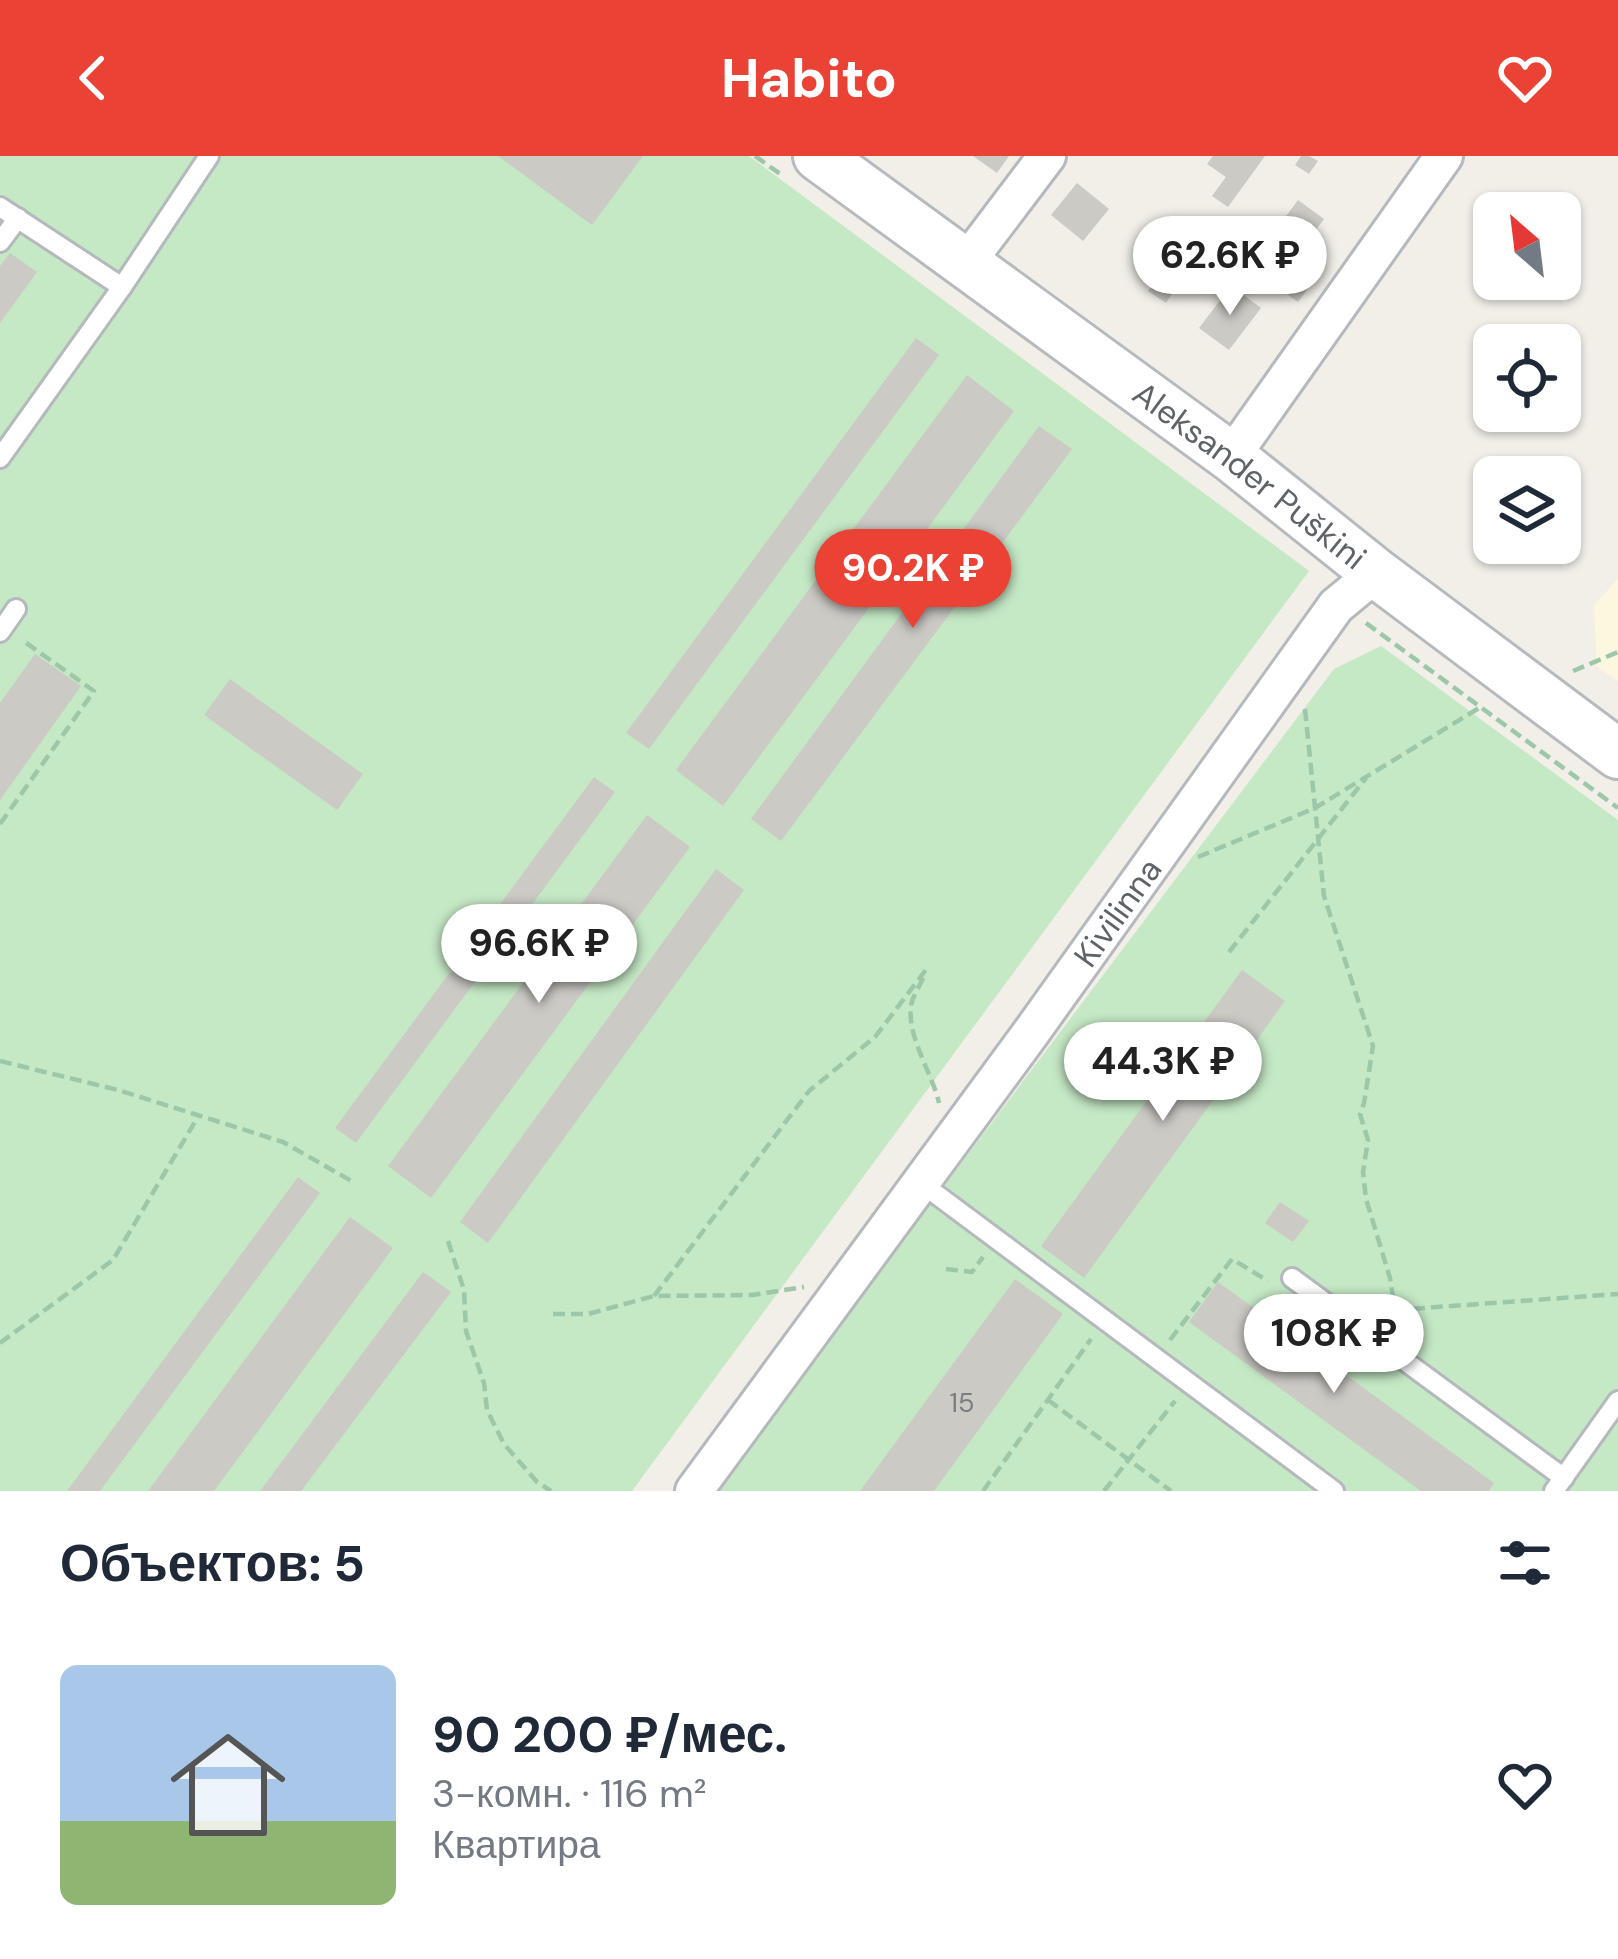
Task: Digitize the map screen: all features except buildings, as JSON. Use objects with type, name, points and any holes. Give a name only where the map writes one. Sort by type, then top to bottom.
[{"type":"main road","name":"Aleksander Puškini","points":[[808,172],[966,263],[1231,457],[1376,573],[1618,754]]},
{"type":"street","points":[[966,263],[1046,156]]},
{"type":"street","points":[[1231,457],[1444,156]]},
{"type":"street","name":"Kivilinna","points":[[694,1491],[1336,606],[1376,573]]},
{"type":"lane","points":[[0,458],[209,156]]},
{"type":"lane","points":[[0,207],[122,286]]},
{"type":"lane","points":[[0,242],[18,218]]},
{"type":"lane","points":[[2,629],[16,609]]},
{"type":"lane","points":[[921,1183],[1334,1491]]},
{"type":"lane","points":[[1292,1278],[1559,1484],[1618,1401]]},
{"type":"path","points":[[755,156],[808,172]]},
{"type":"path","points":[[1336,606],[1618,808]]},
{"type":"path","points":[[0,824],[94,691],[2,629]]},
{"type":"path","points":[[1193,859],[1315,808],[1480,707],[1618,652]]},
{"type":"path","points":[[1304,694],[1324,896],[1373,1046],[1360,1114],[1369,1140],[1363,1172],[1395,1310]]},
{"type":"path","points":[[1229,952],[1370,774]]},
{"type":"path","points":[[653,1296],[809,1091],[875,1037],[928,968],[911,1006],[917,1052],[934,1080],[942,1112]]},
{"type":"path","points":[[0,1061],[118,1090],[283,1142],[355,1183]]},
{"type":"path","points":[[0,1342],[113,1260],[199,1115]]},
{"type":"path","points":[[946,1269],[971,1272],[998,1239]]},
{"type":"path","points":[[448,1241],[464,1290],[466,1331],[484,1383],[487,1410],[504,1444],[551,1491]]},
{"type":"path","points":[[1156,1358],[1232,1259],[1265,1281],[1292,1278]]},
{"type":"path","points":[[553,1314],[587,1314],[653,1296],[752,1295],[815,1286]]},
{"type":"path","points":[[1358,1326],[1382,1311],[1618,1294]]},
{"type":"path","points":[[983,1491],[1106,1319]]},
{"type":"path","points":[[1103,1491],[1189,1382]]},
{"type":"path","points":[[1048,1400],[1172,1491]]},
{"type":"shaded area","points":[[1618,579],[1618,681],[1597,667],[1594,605]]},
{"type":"green space","points":[[0,156],[749,156],[1309,571],[632,1491],[0,1491]]},
{"type":"green space","points":[[1381,646],[1618,820],[1618,1491],[714,1491],[1334,669]]}]
